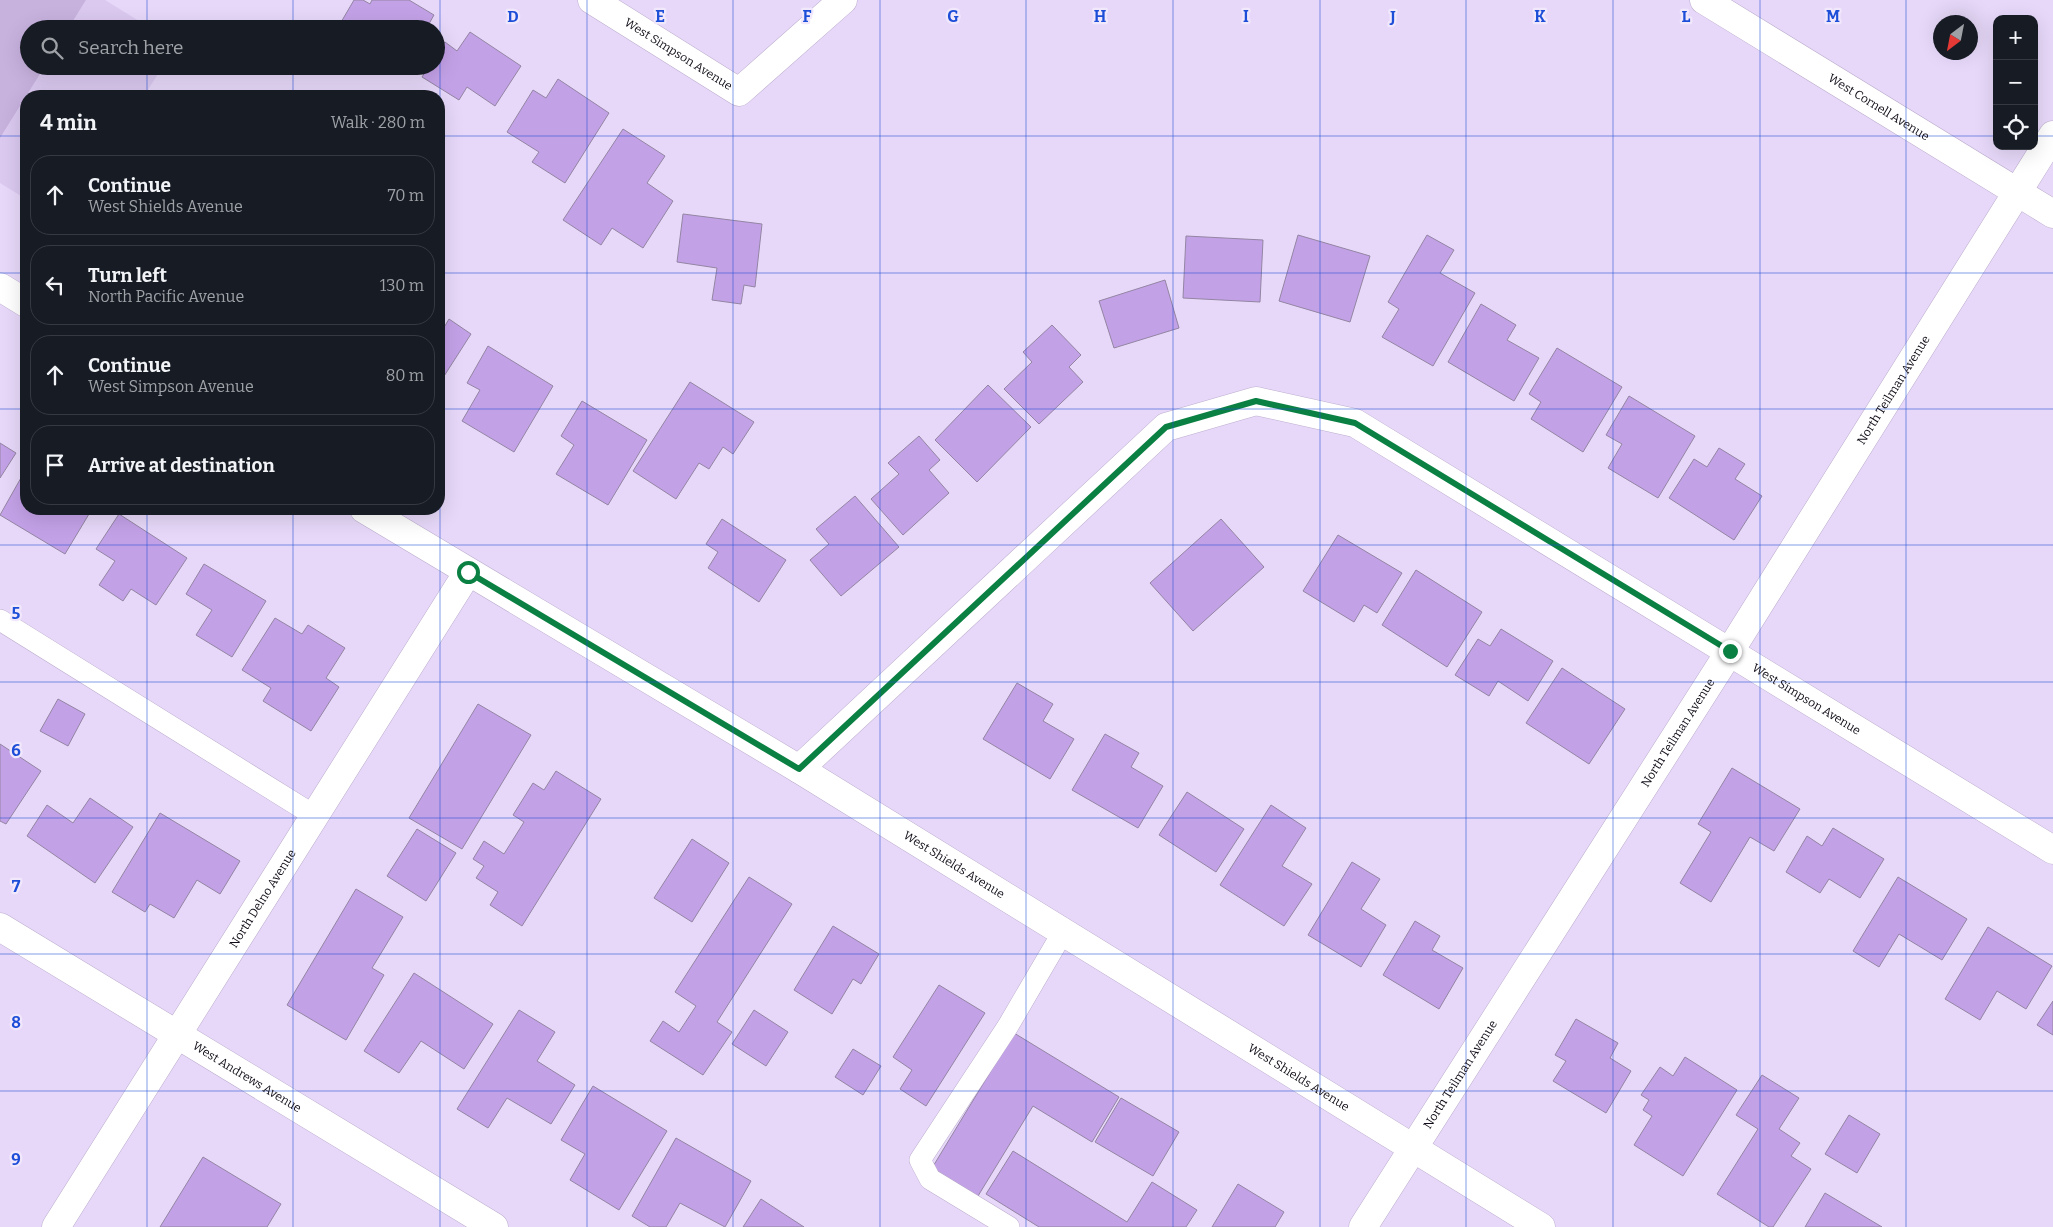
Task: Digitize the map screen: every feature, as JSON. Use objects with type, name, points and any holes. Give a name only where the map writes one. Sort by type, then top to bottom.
[{"type":"street","name":"West Simpson Avenue","points":[[592,0],[739,92],[842,0]]},
{"type":"street","name":"West Cornell Avenue","points":[[1704,0],[2053,214]]},
{"type":"street","name":"North Teilman Avenue","points":[[1363,1227],[1730,651],[2053,135]]},
{"type":"street","points":[[0,287],[20,299]]},
{"type":"street","name":"West Simpson Avenue","points":[[799,769],[1166,427],[1256,401],[1355,423],[2053,850]]},
{"type":"street","name":"West Shields Avenue","points":[[374,515],[799,769],[1540,1227]]},
{"type":"street","name":"North Delno Avenue","points":[[56,1227],[468,572]]},
{"type":"street","name":"West Andrews Avenue","points":[[0,927],[494,1227]]},
{"type":"lane","points":[[0,620],[315,816]]},
{"type":"lane","points":[[1009,1227],[930,1179],[920,1160],[1008,1026],[1063,932]]},
{"type":"shaded area","points":[[0,0],[86,0],[74,20],[20,20],[20,75],[39,75],[30,90],[20,90],[20,106],[0,138]]},
{"type":"shaded area","points":[[86,0],[105,0],[137,20],[74,20]]},
{"type":"shaded area","points":[[39,75],[157,75],[148,90],[30,90]]},
{"type":"shaded area","points":[[20,106],[20,195],[0,183],[0,138]]},
{"type":"building","points":[[354,0],[363,0],[370,4],[372,0],[409,0],[434,15],[431,20],[342,20]]},
{"type":"building","points":[[470,32],[521,66],[495,106],[467,87],[459,100],[422,77],[423,75],[445,75],[445,42],[457,51]]},
{"type":"building","points":[[558,79],[609,113],[565,183],[532,162],[539,152],[507,132],[533,90],[546,98]]},
{"type":"building","points":[[623,129],[665,156],[647,183],[673,201],[643,248],[612,228],[601,245],[563,220]]},
{"type":"building","points":[[683,214],[762,224],[755,287],[744,285],[741,304],[712,300],[717,268],[677,262]]},
{"type":"building","points":[[1298,235],[1370,256],[1350,322],[1279,301]]},
{"type":"building","points":[[1427,235],[1454,250],[1440,273],[1475,293],[1433,366],[1382,337],[1399,309],[1388,302]]},
{"type":"building","points":[[1186,236],[1263,240],[1260,302],[1183,298]]},
{"type":"building","points":[[1165,280],[1179,328],[1114,348],[1099,301]]},
{"type":"building","points":[[1481,304],[1516,325],[1507,340],[1539,358],[1514,401],[1448,362]]},
{"type":"building","points":[[449,319],[471,334],[445,375],[445,326]]},
{"type":"building","points":[[1052,325],[1081,355],[1069,367],[1083,382],[1039,424],[1004,389],[1032,362],[1023,352]]},
{"type":"building","points":[[488,346],[553,386],[514,452],[462,421],[480,390],[467,383]]},
{"type":"building","points":[[1557,348],[1622,387],[1583,452],[1531,419],[1541,402],[1529,394]]},
{"type":"building","points":[[690,382],[754,422],[733,454],[723,447],[709,469],[699,463],[676,499],[633,471]]},
{"type":"building","points":[[988,385],[1031,427],[977,482],[935,440]]},
{"type":"building","points":[[1629,396],[1695,436],[1658,498],[1608,468],[1622,444],[1606,435]]},
{"type":"building","points":[[582,401],[647,440],[608,505],[556,474],[574,445],[561,436]]},
{"type":"building","points":[[919,436],[940,460],[929,470],[949,493],[903,535],[871,499],[899,474],[888,463]]},
{"type":"building","points":[[0,443],[16,453],[0,478]]},
{"type":"building","points":[[1719,448],[1745,464],[1735,479],[1762,496],[1734,540],[1669,498],[1694,459],[1707,467]]},
{"type":"building","points":[[20,480],[20,515],[88,515],[65,554],[0,515]]},
{"type":"building","points":[[855,496],[899,547],[841,596],[810,560],[829,544],[816,529]]},
{"type":"building","points":[[118,515],[121,515],[187,558],[156,605],[131,589],[123,601],[99,585],[115,561],[96,549]]},
{"type":"building","points":[[722,519],[786,560],[759,602],[708,568],[718,552],[706,544]]},
{"type":"building","points":[[1221,519],[1264,567],[1193,631],[1150,583]]},
{"type":"building","points":[[1338,535],[1402,573],[1377,613],[1364,605],[1354,622],[1303,591]]},
{"type":"building","points":[[204,564],[266,601],[232,657],[196,635],[212,610],[186,594]]},
{"type":"building","points":[[1416,570],[1482,612],[1447,667],[1382,625]]},
{"type":"building","points":[[275,618],[302,634],[308,625],[345,648],[326,678],[339,687],[311,731],[263,701],[271,688],[242,670]]},
{"type":"building","points":[[1501,629],[1553,661],[1528,701],[1498,681],[1489,696],[1455,675],[1478,639],[1490,646]]},
{"type":"building","points":[[1562,668],[1625,709],[1589,764],[1526,723]]},
{"type":"building","points":[[1017,683],[1053,704],[1043,721],[1074,739],[1050,779],[983,739]]},
{"type":"building","points":[[58,699],[85,714],[68,746],[40,731]]},
{"type":"building","points":[[478,704],[531,735],[462,849],[409,818]]},
{"type":"building","points":[[1105,734],[1139,753],[1131,767],[1163,786],[1138,828],[1072,790]]},
{"type":"building","points":[[0,744],[41,771],[6,824],[0,821]]},
{"type":"building","points":[[1732,768],[1800,809],[1774,851],[1750,837],[1711,902],[1680,883],[1711,832],[1698,824]]},
{"type":"building","points":[[556,771],[601,799],[522,926],[490,905],[498,892],[476,878],[484,866],[473,859],[484,841],[504,854],[524,822],[513,815],[533,783],[544,790]]},
{"type":"building","points":[[1187,792],[1244,829],[1216,872],[1159,835]]},
{"type":"building","points":[[90,798],[133,827],[95,883],[27,836],[47,805],[73,823]]},
{"type":"building","points":[[1271,805],[1306,828],[1282,866],[1312,884],[1284,926],[1220,885]]},
{"type":"building","points":[[160,813],[240,861],[220,894],[197,880],[174,918],[150,904],[145,912],[112,892]]},
{"type":"building","points":[[1833,828],[1884,859],[1860,898],[1829,879],[1820,893],[1786,872],[1807,836],[1822,846]]},
{"type":"building","points":[[417,829],[456,853],[426,901],[387,876]]},
{"type":"building","points":[[692,839],[729,863],[692,922],[654,898]]},
{"type":"building","points":[[1352,862],[1380,879],[1361,909],[1386,925],[1361,967],[1308,935]]},
{"type":"building","points":[[749,877],[792,904],[717,1022],[732,1032],[703,1075],[650,1041],[663,1021],[679,1032],[696,1006],[675,992]]},
{"type":"building","points":[[1898,877],[1967,919],[1942,960],[1899,934],[1879,967],[1853,951]]},
{"type":"building","points":[[356,889],[403,917],[372,968],[384,975],[346,1040],[287,1005]]},
{"type":"building","points":[[1415,921],[1440,936],[1432,950],[1463,968],[1439,1009],[1383,975]]},
{"type":"building","points":[[833,926],[879,954],[861,984],[853,979],[832,1014],[794,990]]},
{"type":"building","points":[[1988,927],[2052,966],[2026,1009],[1997,991],[1980,1020],[1945,999]]},
{"type":"building","points":[[414,973],[493,1024],[464,1069],[421,1041],[399,1073],[364,1051]]},
{"type":"building","points":[[939,985],[985,1013],[926,1106],[900,1089],[912,1070],[893,1057]]},
{"type":"building","points":[[2053,1001],[2053,1035],[2037,1025]]},
{"type":"building","points":[[519,1010],[555,1032],[537,1061],[575,1085],[551,1124],[507,1098],[488,1128],[457,1109]]},
{"type":"building","points":[[754,1010],[788,1032],[766,1066],[732,1044]]},
{"type":"building","points":[[1576,1019],[1618,1043],[1610,1058],[1631,1071],[1606,1113],[1553,1081],[1566,1061],[1555,1055]]},
{"type":"building","points":[[1014,1033],[1119,1097],[1092,1142],[1033,1106],[978,1196],[932,1168]]},
{"type":"building","points":[[853,1049],[881,1066],[863,1095],[835,1077]]},
{"type":"building","points":[[1685,1057],[1737,1090],[1683,1176],[1634,1145],[1652,1116],[1643,1110],[1649,1100],[1641,1095],[1660,1067],[1673,1076]]},
{"type":"building","points":[[1762,1075],[1799,1098],[1779,1129],[1800,1143],[1791,1156],[1811,1169],[1773,1227],[1769,1227],[1717,1194],[1758,1129],[1736,1115]]},
{"type":"building","points":[[593,1086],[667,1131],[619,1210],[570,1180],[585,1154],[561,1140]]},
{"type":"building","points":[[1121,1098],[1179,1132],[1153,1176],[1095,1142]]},
{"type":"building","points":[[1849,1115],[1880,1134],[1857,1173],[1825,1154]]},
{"type":"building","points":[[676,1138],[751,1181],[725,1227],[680,1203],[666,1227],[650,1227],[632,1216]]},
{"type":"building","points":[[1013,1151],[1127,1222],[1152,1182],[1197,1210],[1186,1227],[1039,1227],[986,1194]]},
{"type":"building","points":[[203,1157],[281,1204],[267,1227],[160,1227]]},
{"type":"building","points":[[1238,1184],[1284,1212],[1275,1227],[1212,1227]]},
{"type":"building","points":[[1825,1193],[1882,1227],[1805,1227]]},
{"type":"building","points":[[761,1199],[804,1227],[743,1227]]},
{"type":"route","points":[[468,572],[799,769],[1166,427],[1256,401],[1355,423],[1730,651]]}]
